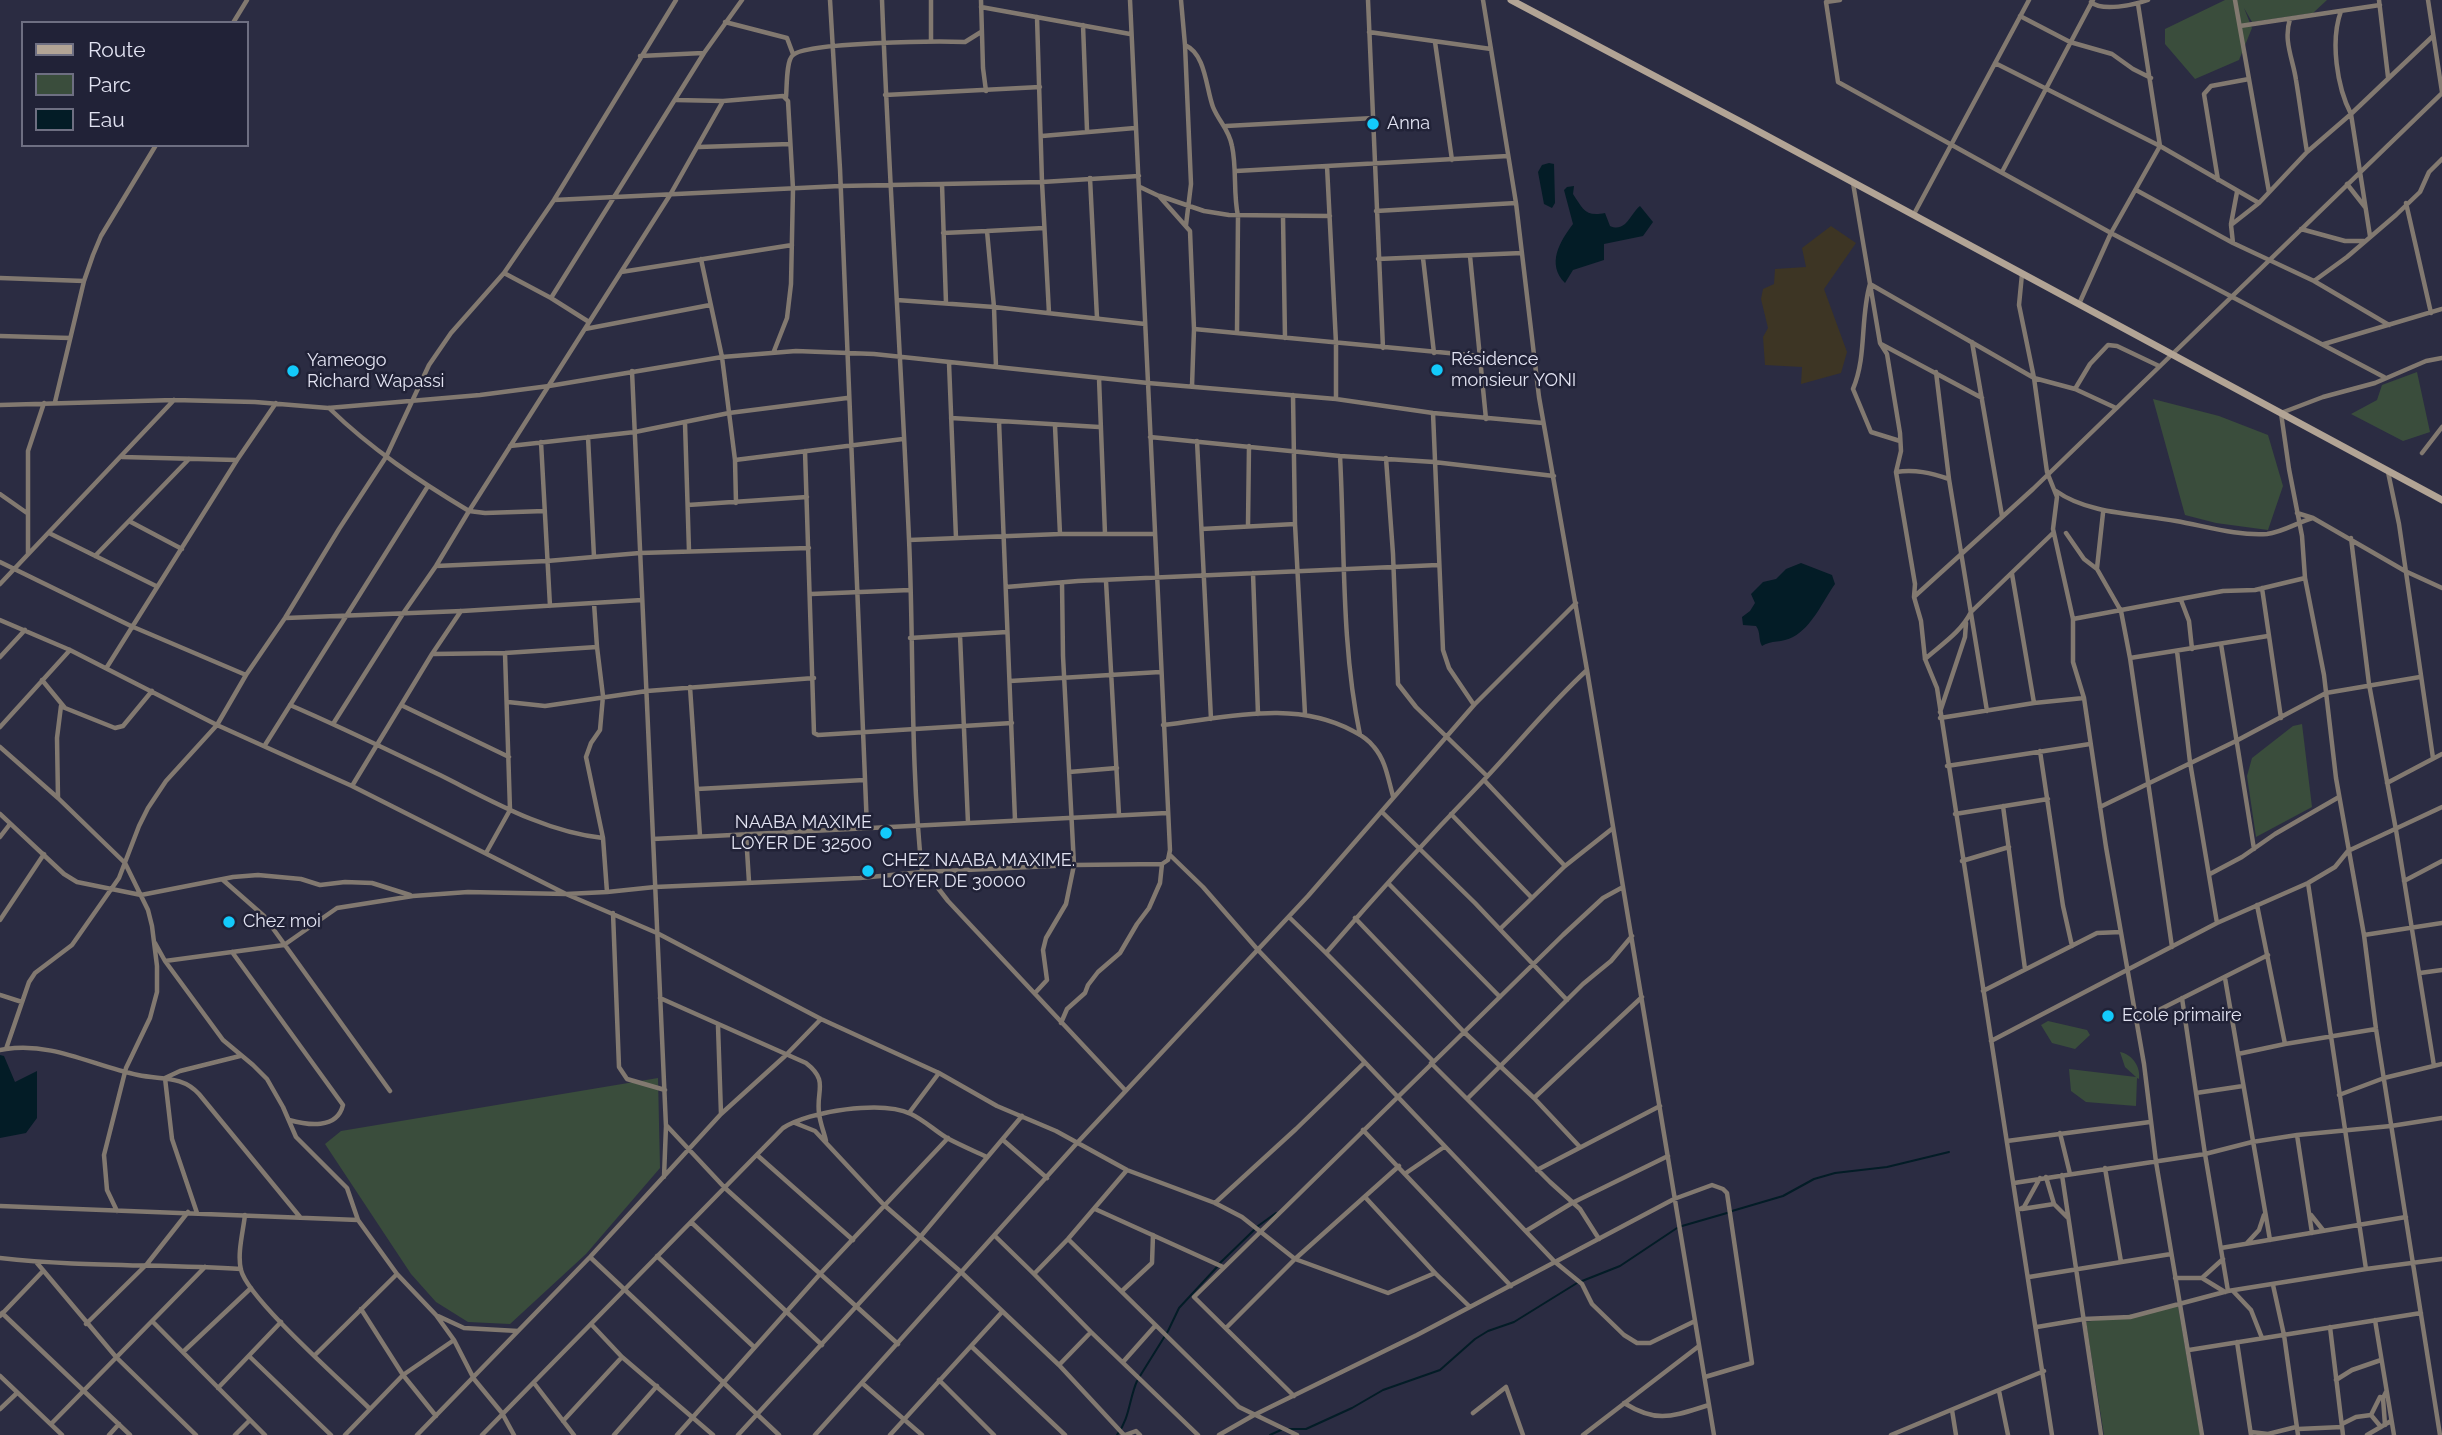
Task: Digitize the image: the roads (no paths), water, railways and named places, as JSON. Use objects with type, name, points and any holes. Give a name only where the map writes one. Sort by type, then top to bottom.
[{"type":"street","points":[[234,21],[247,0]]},
{"type":"street","points":[[300,1217],[193,1087],[181,1081],[125,1071],[43,1048],[3,1050],[35,973],[72,945],[119,878],[148,808],[166,782],[217,725],[246,674],[285,618],[338,528],[386,457],[429,365],[451,333],[504,273],[554,200],[676,0]]},
{"type":"street","points":[[551,298],[704,53],[742,0]]},
{"type":"street","points":[[830,0],[867,828]]},
{"type":"street","points":[[882,0],[909,540],[913,729],[922,872],[1125,1090]]},
{"type":"street","points":[[931,0],[931,41]]},
{"type":"street","points":[[981,0],[986,91]]},
{"type":"street","points":[[164,961],[284,945],[337,908],[413,896],[468,892],[566,894],[655,887],[860,878],[922,872],[1162,864],[1168,860],[1170,855],[1130,0]]},
{"type":"street","points":[[1181,0],[1191,138],[1190,206],[1186,225]]},
{"type":"street","points":[[1368,0],[1382,348]]},
{"type":"street","points":[[1483,0],[1516,203],[1543,423],[1576,603],[1714,1435]]},
{"type":"street","points":[[1511,0],[2442,500]]},
{"type":"street","points":[[1840,0],[1826,2],[1838,82],[2111,233],[2385,378]]},
{"type":"street","points":[[1913,215],[2029,0]]},
{"type":"street","points":[[2002,172],[2092,1],[2099,8],[2126,2],[2138,4],[2148,0]]},
{"type":"street","points":[[2235,0],[2269,193]]},
{"type":"street","points":[[1914,597],[2033,489],[2047,472],[2442,93],[2427,0]]},
{"type":"street","points":[[2240,26],[2341,12],[2380,2],[2388,78]]},
{"type":"street","points":[[2079,304],[2111,233],[2160,146],[2138,4]]},
{"type":"street","points":[[981,7],[1130,34]]},
{"type":"street","points":[[2341,12],[2334,40],[2343,96],[2351,114],[2370,236]]},
{"type":"street","points":[[2020,16],[2070,42],[2112,54],[2151,78]]},
{"type":"street","points":[[1037,17],[1049,313]]},
{"type":"street","points":[[2290,19],[2287,29],[2289,55],[2297,81],[2307,152]]},
{"type":"street","points":[[725,22],[788,38],[793,54]]},
{"type":"street","points":[[1083,25],[1087,130]]},
{"type":"street","points":[[774,351],[787,318],[792,245],[793,188],[786,97],[788,62],[793,54],[833,46],[965,42],[981,32]]},
{"type":"street","points":[[1370,32],[1491,49]]},
{"type":"street","points":[[2231,225],[2259,204],[2307,152],[2433,36]]},
{"type":"street","points":[[1435,41],[1452,160]]},
{"type":"street","points":[[1185,45],[1190,47],[1199,62],[1214,109],[1226,126],[1232,147],[1238,216],[1237,333]]},
{"type":"street","points":[[640,56],[704,53]]},
{"type":"street","points":[[1995,63],[2160,146],[2259,204]]},
{"type":"street","points":[[2218,180],[2204,94],[2211,86],[2249,79]]},
{"type":"street","points":[[885,95],[1040,87]]},
{"type":"street","points":[[676,100],[723,101],[786,97]]},
{"type":"street","points":[[333,724],[670,195],[723,101]]},
{"type":"street","points":[[1226,126],[1374,118]]},
{"type":"street","points":[[1041,136],[1135,128]]},
{"type":"street","points":[[699,147],[790,144]]},
{"type":"street","points":[[55,402],[84,281],[101,236],[155,147]]},
{"type":"street","points":[[1236,171],[1508,156]]},
{"type":"street","points":[[2314,281],[2354,251],[2420,192],[2429,172],[2442,159]]},
{"type":"street","points":[[1327,166],[1336,343],[1336,399]]},
{"type":"street","points":[[554,200],[840,186],[1042,182],[1139,176]]},
{"type":"street","points":[[1090,178],[1097,318]]},
{"type":"street","points":[[1853,182],[1880,343],[1886,354],[1900,441],[1901,451],[1896,472],[1915,584],[1914,597],[1920,621],[1924,659],[1937,688],[2052,1435]]},
{"type":"street","points":[[942,184],[946,303]]},
{"type":"street","points":[[2347,184],[2367,211]]},
{"type":"street","points":[[1140,187],[1190,206],[1238,216],[1330,216]]},
{"type":"street","points":[[2136,190],[2233,243],[2314,281],[2389,325]]},
{"type":"street","points":[[2233,243],[2231,225],[2237,191]]},
{"type":"street","points":[[1159,196],[1190,231],[1194,329],[1192,386]]},
{"type":"street","points":[[1376,211],[1516,203]]},
{"type":"street","points":[[2406,203],[2431,313]]},
{"type":"street","points":[[1283,217],[1285,338]]},
{"type":"street","points":[[943,233],[1044,228]]},
{"type":"street","points":[[2301,229],[2345,241],[2365,241]]},
{"type":"street","points":[[987,231],[996,367]]},
{"type":"street","points":[[2345,241],[2354,251]]},
{"type":"street","points":[[620,272],[792,245]]},
{"type":"street","points":[[1378,259],[1522,253]]},
{"type":"street","points":[[1470,256],[1486,419]]},
{"type":"street","points":[[1423,258],[1434,353]]},
{"type":"street","points":[[701,259],[722,358],[735,460],[736,503]]},
{"type":"street","points":[[504,273],[589,322]]},
{"type":"street","points":[[2022,274],[2020,305],[2034,378],[2047,472],[2055,490],[2053,533],[2073,619],[2073,662],[2084,698],[2137,1020],[2155,1162],[2202,1435]]},
{"type":"street","points":[[0,278],[84,281]]},
{"type":"street","points":[[1870,284],[2034,378],[2075,389],[2116,408]]},
{"type":"street","points":[[1870,284],[1864,344],[1853,389],[1871,432],[1900,441]]},
{"type":"street","points":[[897,300],[994,307],[1145,324]]},
{"type":"street","points":[[584,330],[710,305]]},
{"type":"street","points":[[2323,344],[2442,309]]},
{"type":"street","points":[[1194,329],[1480,356]]},
{"type":"street","points":[[0,336],[70,338]]},
{"type":"street","points":[[1972,341],[2002,516]]},
{"type":"street","points":[[1880,343],[1982,398]]},
{"type":"street","points":[[2075,389],[2090,364],[2108,345],[2117,345],[2159,366]]},
{"type":"street","points":[[0,405],[174,400],[328,408],[480,395],[774,351],[847,353],[1336,399],[1486,419],[1543,423]]},
{"type":"street","points":[[2281,413],[2385,378],[2426,361],[2442,358]]},
{"type":"street","points":[[948,363],[956,538]]},
{"type":"street","points":[[632,371],[666,1126],[664,1177]]},
{"type":"street","points":[[1936,372],[1949,479],[1987,711]]},
{"type":"street","points":[[1099,377],[1105,534]]},
{"type":"street","points":[[1293,395],[1295,524],[1305,714]]},
{"type":"street","points":[[510,446],[635,432],[729,413],[847,398]]},
{"type":"street","points":[[0,584],[174,400]]},
{"type":"street","points":[[28,555],[28,451],[44,403]]},
{"type":"street","points":[[107,667],[156,586],[276,404]]},
{"type":"street","points":[[328,408],[386,457],[469,511],[545,511]]},
{"type":"street","points":[[1433,412],[1438,565],[1446,660],[1474,705]]},
{"type":"street","points":[[2281,413],[2440,1435]]},
{"type":"street","points":[[951,418],[1100,427]]},
{"type":"street","points":[[999,421],[1016,820]]},
{"type":"street","points":[[685,423],[689,551]]},
{"type":"street","points":[[1055,426],[1060,534]]},
{"type":"street","points":[[2422,453],[2442,427]]},
{"type":"street","points":[[588,437],[594,557]]},
{"type":"street","points":[[1150,437],[1293,452],[1434,462],[1554,476]]},
{"type":"street","points":[[735,460],[903,439]]},
{"type":"street","points":[[1197,441],[1211,719]]},
{"type":"street","points":[[541,442],[550,606]]},
{"type":"street","points":[[1248,525],[1249,446]]},
{"type":"street","points":[[805,451],[814,733],[818,735],[1012,723]]},
{"type":"street","points":[[1340,456],[1343,570],[1353,699],[1360,735]]},
{"type":"street","points":[[121,457],[237,460]]},
{"type":"street","points":[[1386,458],[1398,684],[1416,707],[1446,736],[1564,866]]},
{"type":"street","points":[[96,556],[189,459]]},
{"type":"street","points":[[1896,472],[1921,471],[1949,479]]},
{"type":"street","points":[[2388,471],[2399,524],[2433,758]]},
{"type":"street","points":[[265,745],[428,486]]},
{"type":"street","points":[[2055,490],[2087,505],[2219,529],[2270,534],[2313,518]]},
{"type":"street","points":[[0,494],[28,514]]},
{"type":"street","points":[[688,505],[807,497]]},
{"type":"street","points":[[2097,569],[2103,513]]},
{"type":"street","points":[[2297,513],[2313,518],[2405,571],[2442,588]]},
{"type":"street","points":[[129,521],[182,548]]},
{"type":"street","points":[[1202,529],[1295,524]]},
{"type":"street","points":[[49,533],[156,586]]},
{"type":"street","points":[[1924,659],[1954,635],[1971,612],[2053,533]]},
{"type":"street","points":[[2066,533],[2084,559],[2097,569],[2120,611],[2130,658],[2172,948]]},
{"type":"street","points":[[909,540],[1060,534],[1155,534]]},
{"type":"street","points":[[2351,538],[2369,684],[2396,830],[2434,1066]]},
{"type":"street","points":[[436,566],[640,553],[809,548]]},
{"type":"street","points":[[0,562],[131,626],[246,674]]},
{"type":"street","points":[[1006,587],[1438,565]]},
{"type":"street","points":[[1253,573],[1258,714]]},
{"type":"street","points":[[2012,574],[2034,703]]},
{"type":"street","points":[[2073,619],[2223,591],[2247,591],[2305,578]]},
{"type":"street","points":[[1106,580],[1119,815]]},
{"type":"street","points":[[1034,993],[1047,980],[1044,950],[1046,937],[1066,904],[1074,865],[1062,583]]},
{"type":"street","points":[[1915,584],[1927,584]]},
{"type":"street","points":[[2262,588],[2281,718]]},
{"type":"street","points":[[811,594],[910,590]]},
{"type":"street","points":[[285,618],[642,600]]},
{"type":"street","points":[[2181,600],[2189,621],[2192,649]]},
{"type":"street","points":[[594,603],[603,696],[600,730],[586,757],[603,838],[607,892]]},
{"type":"street","points":[[815,1435],[1125,1090],[1289,917],[1474,705],[1576,603]]},
{"type":"street","points":[[352,786],[461,611]]},
{"type":"street","points":[[0,621],[107,667],[217,725],[352,786],[566,894],[657,933],[821,1019],[939,1073],[997,1106],[1077,1143],[1127,1170],[1214,1203],[1242,1217],[1295,1259],[1388,1293],[1435,1273]]},
{"type":"street","points":[[1940,717],[1965,637],[1966,622]]},
{"type":"street","points":[[0,657],[25,630]]},
{"type":"street","points":[[910,638],[1007,632]]},
{"type":"street","points":[[960,635],[968,822]]},
{"type":"street","points":[[2130,658],[2268,636]]},
{"type":"street","points":[[2221,644],[2254,849]]},
{"type":"street","points":[[432,654],[597,647]]},
{"type":"street","points":[[0,727],[70,650]]},
{"type":"street","points":[[2177,651],[2190,762],[2217,923]]},
{"type":"street","points":[[485,853],[510,810],[509,702],[505,653]]},
{"type":"street","points":[[1326,953],[1419,847],[1554,701],[1587,670]]},
{"type":"street","points":[[1010,681],[1160,672]]},
{"type":"street","points":[[2100,807],[2236,741],[2326,693],[2420,677]]},
{"type":"street","points":[[509,702],[545,706],[646,691],[814,678]]},
{"type":"street","points":[[43,680],[61,705],[115,728],[120,728],[152,691]]},
{"type":"street","points":[[690,687],[700,836]]},
{"type":"street","points":[[1940,717],[2084,698]]},
{"type":"street","points":[[58,798],[57,750],[61,705]]},
{"type":"street","points":[[290,705],[377,744],[510,810],[570,834],[603,838]]},
{"type":"street","points":[[401,705],[509,757]]},
{"type":"street","points":[[1163,725],[1258,714],[1305,714],[1330,720],[1360,735],[1371,744],[1381,757],[1394,797]]},
{"type":"street","points":[[1947,765],[2090,744]]},
{"type":"street","points":[[0,747],[125,863],[148,910],[155,943],[157,992],[150,1018],[125,1071],[104,1155],[107,1190],[117,1210]]},
{"type":"street","points":[[2040,751],[2063,906],[2072,946]]},
{"type":"street","points":[[2387,783],[2442,754]]},
{"type":"street","points":[[1069,772],[1117,768]]},
{"type":"street","points":[[697,789],[864,780]]},
{"type":"street","points":[[2210,874],[2339,797]]},
{"type":"street","points":[[1955,814],[2048,799]]},
{"type":"street","points":[[2003,806],[2025,969]]},
{"type":"street","points":[[1991,1041],[2217,923],[2308,883],[2335,867],[2348,850],[2442,807]]},
{"type":"street","points":[[1382,811],[1567,1000]]},
{"type":"street","points":[[653,839],[1167,813]]},
{"type":"street","points":[[0,814],[71,881],[110,889],[141,895],[258,875],[301,879],[320,885],[363,882],[413,896]]},
{"type":"street","points":[[1451,814],[1532,898]]},
{"type":"street","points":[[0,837],[10,823]]},
{"type":"street","points":[[1500,929],[1564,866],[1613,828]]},
{"type":"street","points":[[746,834],[749,882]]},
{"type":"street","points":[[1962,861],[2009,847]]},
{"type":"street","points":[[0,920],[44,854]]},
{"type":"street","points":[[1170,855],[1203,887],[1396,1098],[1556,1262],[1582,1284],[1592,1304],[1623,1335],[1637,1343],[1650,1343],[1695,1321]]},
{"type":"street","points":[[2404,881],[2442,862]]},
{"type":"street","points":[[1061,1023],[1067,1009],[1085,993],[1098,972],[1120,953],[1149,908],[1160,883],[1162,864]]},
{"type":"street","points":[[223,880],[264,916],[390,1091]]},
{"type":"street","points":[[1388,883],[1500,997]]},
{"type":"street","points":[[2308,883],[2366,1269]]},
{"type":"street","points":[[1294,1396],[1194,1297],[1463,1031],[1603,898],[1623,887]]},
{"type":"street","points":[[2257,905],[2285,1044]]},
{"type":"street","points":[[612,913],[619,1068],[627,1079],[664,1090]]},
{"type":"street","points":[[1289,917],[1537,1170],[1587,1217],[1599,1239]]},
{"type":"street","points":[[1355,918],[1463,1031],[1534,1098],[1579,1146]]},
{"type":"street","points":[[2364,935],[2442,923]]},
{"type":"street","points":[[1983,991],[2097,933],[2121,932]]},
{"type":"street","points":[[1467,1099],[1617,954],[1632,936]]},
{"type":"street","points":[[155,943],[164,961],[223,1040],[267,1079],[296,1137],[347,1188],[358,1220],[397,1274],[436,1315],[474,1379],[502,1413],[514,1435]]},
{"type":"street","points":[[232,951],[343,1105],[341,1112],[330,1122],[309,1125],[289,1120]]},
{"type":"street","points":[[2137,1020],[2268,955]]},
{"type":"street","points":[[2420,973],[2442,970]]},
{"type":"street","points":[[2225,978],[2270,1240]]},
{"type":"street","points":[[0,995],[22,1002]]},
{"type":"street","points":[[1534,1098],[1642,997]]},
{"type":"street","points":[[660,998],[785,1056],[806,1063],[816,1071],[821,1083],[819,1115],[827,1142]]},
{"type":"street","points":[[2182,998],[2229,1291]]},
{"type":"street","points":[[417,1435],[590,1257],[721,1114],[821,1019]]},
{"type":"street","points":[[718,1026],[721,1114]]},
{"type":"street","points":[[2238,1054],[2376,1029]]},
{"type":"street","points":[[165,1078],[180,1071],[240,1056]]},
{"type":"street","points":[[1214,1203],[1364,1063]]},
{"type":"street","points":[[2339,1096],[2384,1078],[2442,1064]]},
{"type":"street","points":[[909,1113],[939,1073]]},
{"type":"street","points":[[165,1078],[172,1139],[197,1213]]},
{"type":"street","points":[[2196,1093],[2243,1086]]},
{"type":"street","points":[[1537,1170],[1660,1105]]},
{"type":"street","points":[[482,1435],[756,1155],[791,1123],[819,1115],[863,1108],[884,1108],[909,1113],[948,1138],[987,1157]]},
{"type":"street","points":[[738,1435],[921,1236],[1022,1116]]},
{"type":"street","points":[[2014,1183],[2205,1154],[2252,1142],[2297,1135],[2442,1118]]},
{"type":"street","points":[[2007,1141],[2150,1122]]},
{"type":"street","points":[[791,1123],[808,1127],[827,1142],[884,1205],[961,1272],[1059,1365],[1125,1435],[1136,1431],[1140,1435]]},
{"type":"street","points":[[666,1126],[724,1188],[898,1344]]},
{"type":"street","points":[[1363,1130],[1511,1286]]},
{"type":"street","points":[[2060,1133],[2070,1174]]},
{"type":"street","points":[[2297,1135],[2312,1233]]},
{"type":"street","points":[[677,1435],[786,1311],[948,1138]]},
{"type":"street","points":[[1003,1140],[1047,1178]]},
{"type":"street","points":[[1406,1173],[1444,1147]]},
{"type":"street","points":[[756,1155],[853,1240]]},
{"type":"street","points":[[1526,1231],[1572,1203],[1668,1156]]},
{"type":"street","points":[[1226,1328],[1295,1259],[1399,1166]]},
{"type":"street","points":[[2105,1168],[2121,1262]]},
{"type":"street","points":[[1034,1274],[1095,1209],[1127,1170]]},
{"type":"street","points":[[2062,1175],[2101,1435]]},
{"type":"street","points":[[2046,1177],[2054,1205],[2068,1218]]},
{"type":"street","points":[[2018,1210],[2024,1207],[2040,1178]]},
{"type":"street","points":[[1219,1435],[1417,1335],[1674,1199],[1712,1185],[1727,1193],[1752,1363],[1705,1377]]},
{"type":"street","points":[[1365,1197],[1469,1306]]},
{"type":"street","points":[[2018,1210],[2054,1205]]},
{"type":"street","points":[[0,1206],[358,1220]]},
{"type":"street","points":[[1095,1209],[1223,1267]]},
{"type":"street","points":[[2247,1244],[2259,1230],[2264,1210]]},
{"type":"street","points":[[86,1324],[147,1264],[188,1212]]},
{"type":"street","points":[[2308,1212],[2323,1231]]},
{"type":"street","points":[[245,1216],[241,1269],[251,1288],[281,1322],[370,1409]]},
{"type":"street","points":[[2221,1248],[2406,1217]]},
{"type":"street","points":[[691,1222],[822,1345]]},
{"type":"street","points":[[995,1236],[1198,1435]]},
{"type":"street","points":[[1122,1291],[1152,1264],[1153,1236]]},
{"type":"street","points":[[1068,1239],[1240,1407],[1294,1434]]},
{"type":"street","points":[[2029,1277],[2171,1254]]},
{"type":"street","points":[[657,1256],[754,1348]]},
{"type":"street","points":[[590,1257],[779,1435]]},
{"type":"street","points":[[0,1258],[37,1262],[241,1269]]},
{"type":"street","points":[[2202,1278],[2223,1259]]},
{"type":"street","points":[[2037,1327],[2084,1319],[2130,1317],[2229,1291],[2442,1259]]},
{"type":"street","points":[[37,1262],[116,1357],[196,1435]]},
{"type":"street","points":[[51,1424],[206,1267]]},
{"type":"street","points":[[43,1271],[1,1315],[130,1435]]},
{"type":"street","points":[[315,1355],[397,1274]]},
{"type":"street","points":[[2175,1278],[2202,1278],[2229,1291],[2251,1310],[2262,1338]]},
{"type":"street","points":[[2273,1285],[2284,1335],[2297,1431]]},
{"type":"street","points":[[183,1352],[251,1288]]},
{"type":"street","points":[[361,1309],[403,1375],[436,1416]]},
{"type":"street","points":[[890,1435],[1002,1312]]},
{"type":"street","points":[[2189,1349],[2421,1313]]},
{"type":"street","points":[[436,1315],[464,1328],[519,1331]]},
{"type":"street","points":[[2375,1320],[2394,1435]]},
{"type":"street","points":[[152,1321],[265,1435]]},
{"type":"street","points":[[218,1388],[281,1322]]},
{"type":"street","points":[[591,1324],[622,1357],[713,1435]]},
{"type":"street","points":[[1123,1362],[1155,1326]]},
{"type":"street","points":[[2330,1328],[2343,1435]]},
{"type":"street","points":[[1059,1365],[1091,1332]]},
{"type":"street","points":[[345,1435],[403,1375],[453,1340]]},
{"type":"street","points":[[2237,1342],[2251,1434],[2342,1425],[2356,1417],[2371,1415]]},
{"type":"street","points":[[971,1346],[1065,1435]]},
{"type":"street","points":[[1583,1435],[1699,1346]]},
{"type":"street","points":[[249,1356],[331,1435]]},
{"type":"street","points":[[563,1421],[622,1357]]},
{"type":"street","points":[[2336,1380],[2352,1370],[2381,1360]]},
{"type":"street","points":[[1891,1435],[1907,1432],[2044,1371]]},
{"type":"street","points":[[0,1377],[62,1435]]},
{"type":"street","points":[[939,1380],[995,1435]]},
{"type":"street","points":[[534,1383],[574,1435]]},
{"type":"street","points":[[862,1383],[922,1435]]},
{"type":"street","points":[[614,1435],[657,1386]]},
{"type":"street","points":[[1473,1413],[1506,1387],[1523,1435]]},
{"type":"street","points":[[1999,1391],[2008,1435]]},
{"type":"street","points":[[2383,1426],[2383,1398],[2386,1391]]},
{"type":"street","points":[[0,1409],[17,1393]]},
{"type":"street","points":[[2371,1415],[2380,1397],[2383,1398]]},
{"type":"street","points":[[1623,1404],[1647,1416],[1663,1417],[1709,1405]]},
{"type":"street","points":[[1952,1410],[1956,1435]]},
{"type":"street","points":[[2371,1415],[2383,1426]]},
{"type":"street","points":[[236,1435],[250,1420]]},
{"type":"street","points":[[2367,1435],[2391,1421]]},
{"type":"street","points":[[109,1435],[119,1424]]},
{"type":"water","points":[[1554,164],[1555,203],[1552,208],[1544,204],[1538,172],[1542,165]]},
{"type":"water","points":[[1574,186],[1573,194],[1582,208],[1593,214],[1605,213],[1610,226],[1624,225],[1640,206],[1653,222],[1643,236],[1604,244],[1604,260],[1573,270],[1565,283],[1559,276],[1556,260],[1560,245],[1573,224],[1564,190]]},
{"type":"water","points":[[1801,563],[1832,575],[1835,584],[1800,633],[1789,639],[1762,646],[1756,626],[1743,625],[1742,617],[1755,603],[1751,594],[1763,582],[1776,579],[1786,569]]},
{"type":"water","points":[[0,1055],[4,1056],[15,1082],[37,1071],[37,1118],[26,1133],[0,1138]]},
{"type":"waterway","points":[[1732,1211],[1783,1196],[1814,1179],[1835,1173],[1887,1167],[1949,1152]]},
{"type":"waterway","points":[[1258,1226],[1276,1213]]},
{"type":"waterway","points":[[1682,1226],[1727,1213]]},
{"type":"waterway","points":[[1289,1429],[1306,1429],[1383,1390],[1440,1370],[1488,1331],[1514,1322],[1577,1283],[1620,1266],[1677,1228]]},
{"type":"waterway","points":[[1220,1263],[1254,1230]]},
{"type":"waterway","points":[[1140,1376],[1179,1308],[1217,1267]]},
{"type":"waterway","points":[[1117,1435],[1137,1381]]},
{"type":"waterway","points":[[1270,1435],[1281,1430]]},
{"type":"place","name":"Anna","points":[[1373,124]]},
{"type":"place","name":"Résidence monsieur YONI","points":[[1437,370]]},
{"type":"place","name":"Yameogo Richard Wapassi","points":[[293,371]]},
{"type":"place","name":"NAABA MAXIME LOYER DE 32500","points":[[886,833]]},
{"type":"place","name":"CHEZ NAABA MAXIME. LOYER DE 30000","points":[[868,871]]},
{"type":"place","name":"Chez moi","points":[[229,922]]},
{"type":"place","name":"Ecole primaire","points":[[2108,1016]]}]
